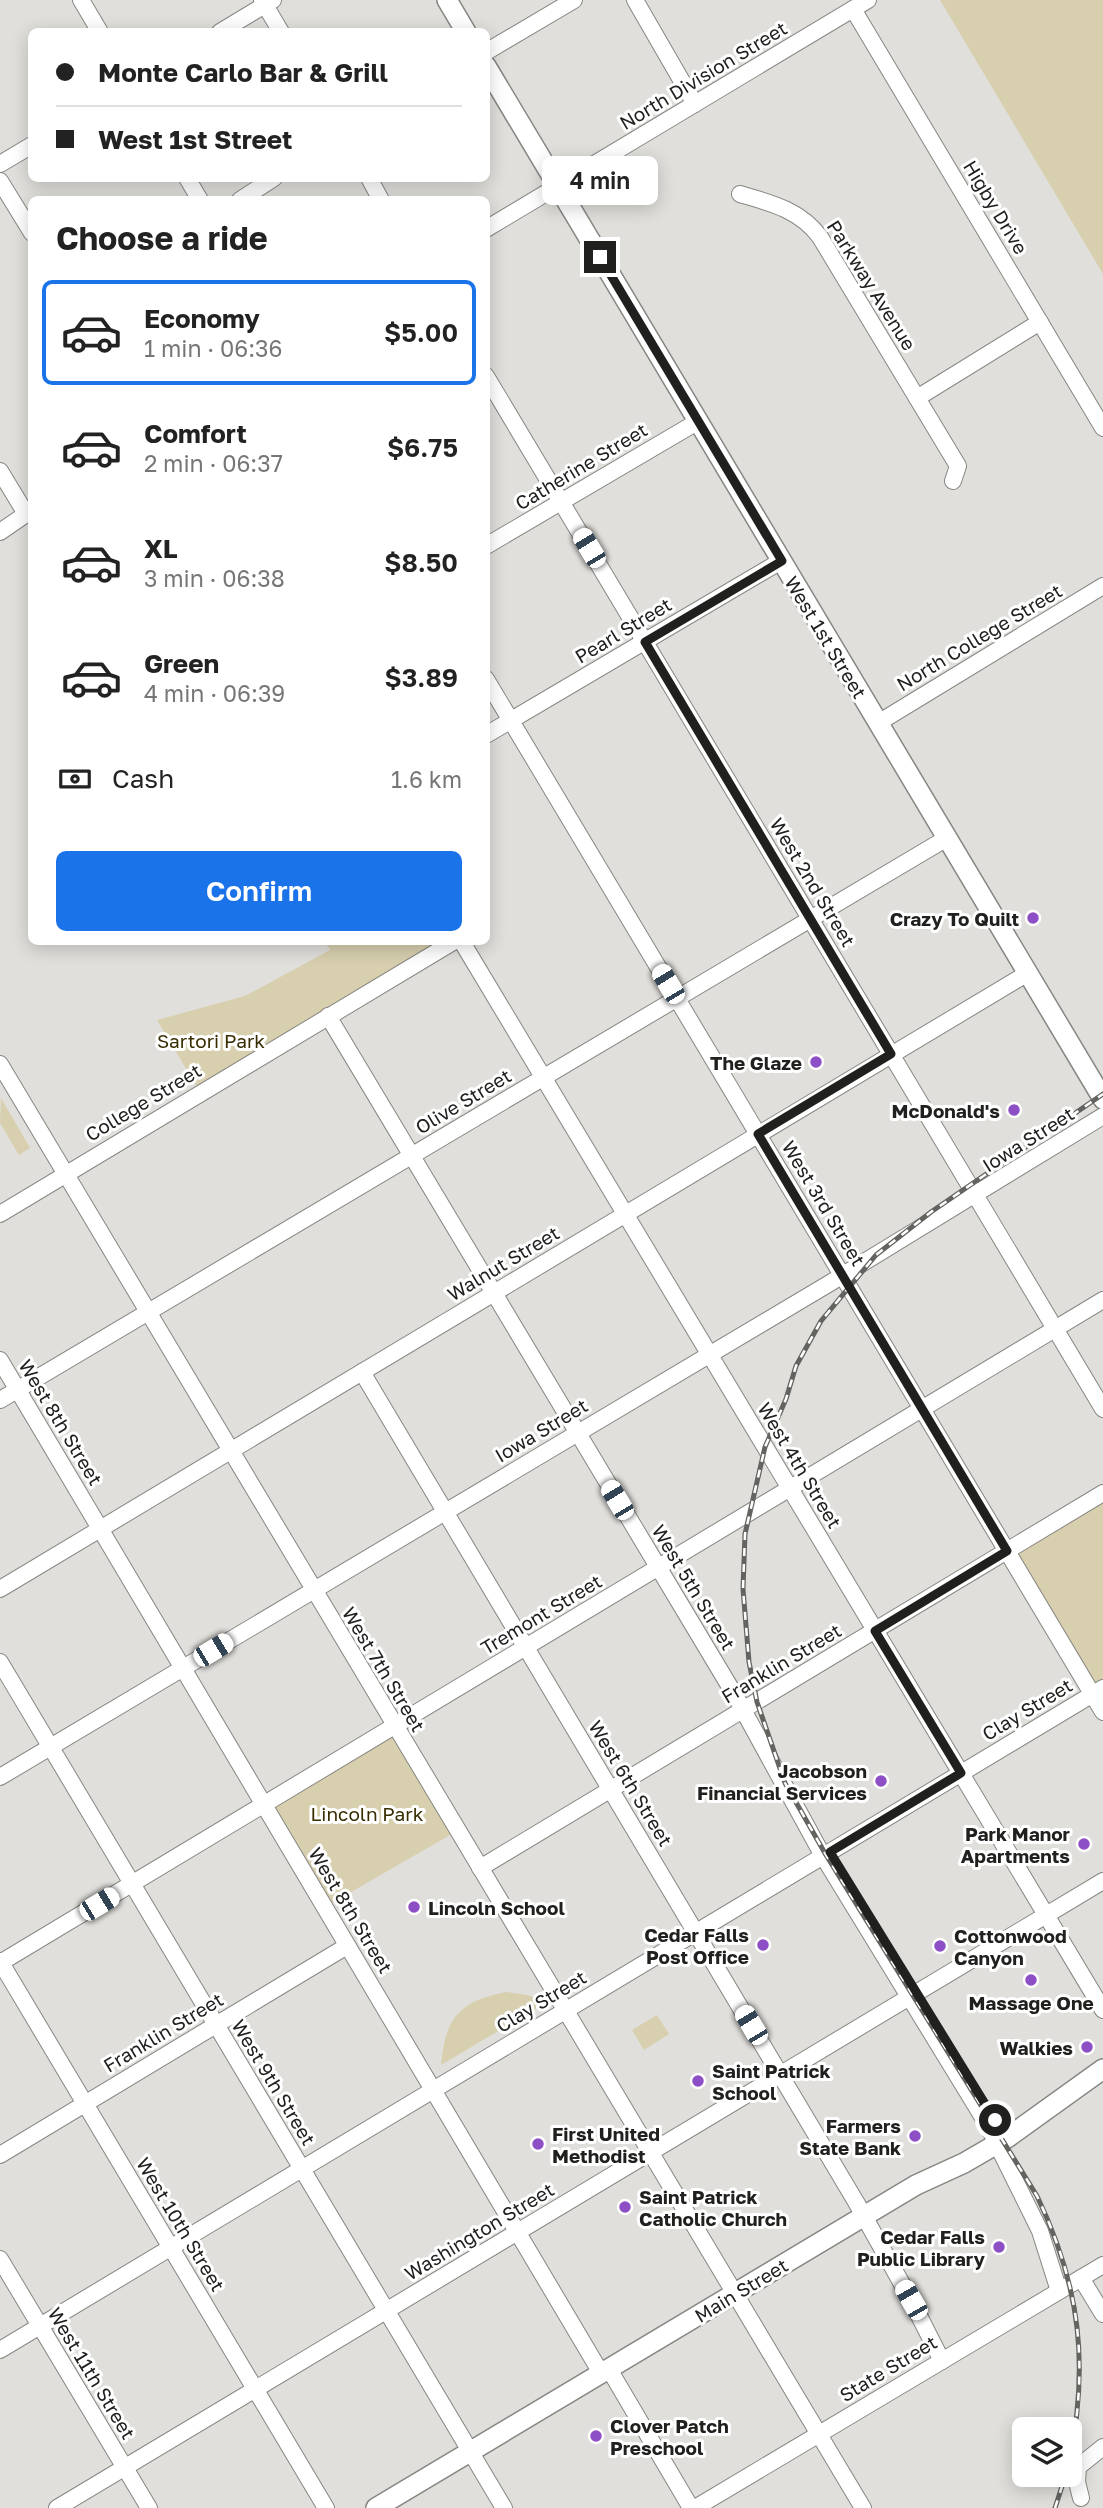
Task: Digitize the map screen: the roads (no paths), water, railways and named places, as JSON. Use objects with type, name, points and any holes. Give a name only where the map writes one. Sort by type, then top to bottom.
[{"type":"main road","points":[[447,0],[464,28]]},
{"type":"main road","name":"West 1st Street","points":[[490,73],[1103,1099]]},
{"type":"main road","name":"Main Street","points":[[376,2508],[916,2185],[964,2163],[1002,2141],[1103,2069]]},
{"type":"street","points":[[81,0],[98,28]]},
{"type":"street","points":[[490,50],[573,0]]},
{"type":"street","points":[[635,0],[695,104]]},
{"type":"street","name":"North Division Street","points":[[490,227],[868,0]]},
{"type":"street","points":[[226,28],[267,2],[279,28]]},
{"type":"street","name":"Higby Drive","points":[[853,9],[1103,428]]},
{"type":"street","points":[[0,164],[28,147]]},
{"type":"street","points":[[0,181],[28,226]]},
{"type":"street","points":[[246,196],[268,182]]},
{"type":"street","name":"Parkway Avenue","points":[[740,194],[779,205],[802,217],[812,226],[958,466],[953,481]]},
{"type":"street","points":[[917,398],[1040,322]]},
{"type":"street","name":"West 2nd Street","points":[[490,383],[1103,1409]]},
{"type":"street","name":"Catherine Street","points":[[490,544],[698,422]]},
{"type":"street","points":[[0,471],[28,511]]},
{"type":"street","points":[[0,532],[28,513]]},
{"type":"street","name":"Pearl Street","points":[[490,733],[782,561]]},
{"type":"street","name":"North College Street","points":[[878,723],[1103,586]]},
{"type":"street","name":"West 3rd Street","points":[[490,687],[1007,1551],[1098,1691],[1103,1712]]},
{"type":"street","name":"Olive Street","points":[[0,1401],[947,838]]},
{"type":"street","name":"College Street","points":[[0,1214],[448,945]]},
{"type":"street","name":"West 4th Street","points":[[464,945],[1103,2010]]},
{"type":"street","name":"Walnut Street","points":[[0,1589],[1028,972]]},
{"type":"street","name":"West 5th Street","points":[[328,1016],[743,1710],[826,1854],[1002,2141],[1040,2231],[1059,2291]]},
{"type":"street","name":"West 7th Street","points":[[0,1064],[863,2508]]},
{"type":"street","name":"Iowa Street","points":[[0,1777],[976,1196],[1103,1116]]},
{"type":"street","name":"Tremont Street","points":[[0,1963],[1103,1300]]},
{"type":"street","name":"West 8th Street","points":[[0,1360],[517,2232],[693,2508]]},
{"type":"street","name":"West 6th Street","points":[[362,1372],[864,2216],[942,2361]]},
{"type":"street","name":"Franklin Street","points":[[480,1868],[1103,1493]]},
{"type":"street","name":"West 9th Street","points":[[0,1662],[504,2508]]},
{"type":"street","name":"Clay Street","points":[[0,2350],[1098,1691]]},
{"type":"street","name":"Washington Street","points":[[57,2508],[1103,1881]]},
{"type":"street","name":"Franklin Street","points":[[0,2155],[348,1946]]},
{"type":"street","name":"West 10th Street","points":[[0,1963],[326,2508]]},
{"type":"street","name":"West 11th Street","points":[[0,2259],[149,2508]]},
{"type":"street","name":"State Street","points":[[693,2508],[1103,2265]]},
{"type":"street","points":[[1081,2278],[1103,2314]]},
{"type":"street","points":[[1080,2498],[1078,2467],[1103,2447]]},
{"type":"railway","points":[[1076,2417],[1079,2393],[1077,2327],[1072,2295],[1052,2230],[1037,2196],[826,1855],[785,1783],[757,1702],[749,1662],[743,1589],[745,1534],[765,1447],[786,1399],[796,1366],[821,1321],[876,1255],[931,1212],[1103,1094]]},
{"type":"railway","points":[[1055,2508],[1062,2487]]},
{"type":"place","name":"Crazy To Quilt","points":[[1033,918]]},
{"type":"place","name":"The Glaze","points":[[816,1062]]},
{"type":"place","name":"McDonald's","points":[[1014,1110]]},
{"type":"place","name":"Jacobson Financial Services","points":[[881,1781]]},
{"type":"place","name":"Park Manor Apartments","points":[[1084,1844]]},
{"type":"place","name":"Lincoln School","points":[[414,1907]]},
{"type":"place","name":"Cedar Falls Post Office","points":[[763,1945]]},
{"type":"place","name":"Cottonwood Canyon","points":[[940,1946]]},
{"type":"place","name":"Massage One","points":[[1031,1980]]},
{"type":"place","name":"Walkies","points":[[1087,2047]]},
{"type":"place","name":"Saint Patrick School","points":[[698,2081]]},
{"type":"place","name":"Farmers State Bank","points":[[915,2136]]},
{"type":"place","name":"First United Methodist","points":[[538,2144]]},
{"type":"place","name":"Saint Patrick Catholic Church","points":[[625,2207]]},
{"type":"place","name":"Cedar Falls Public Library","points":[[999,2247]]},
{"type":"place","name":"Clover Patch Preschool","points":[[596,2436]]},
{"type":"park label","name":"Sartori Park","points":[[211,1040]]},
{"type":"park label","name":"Lincoln Park","points":[[367,1813]]}]
